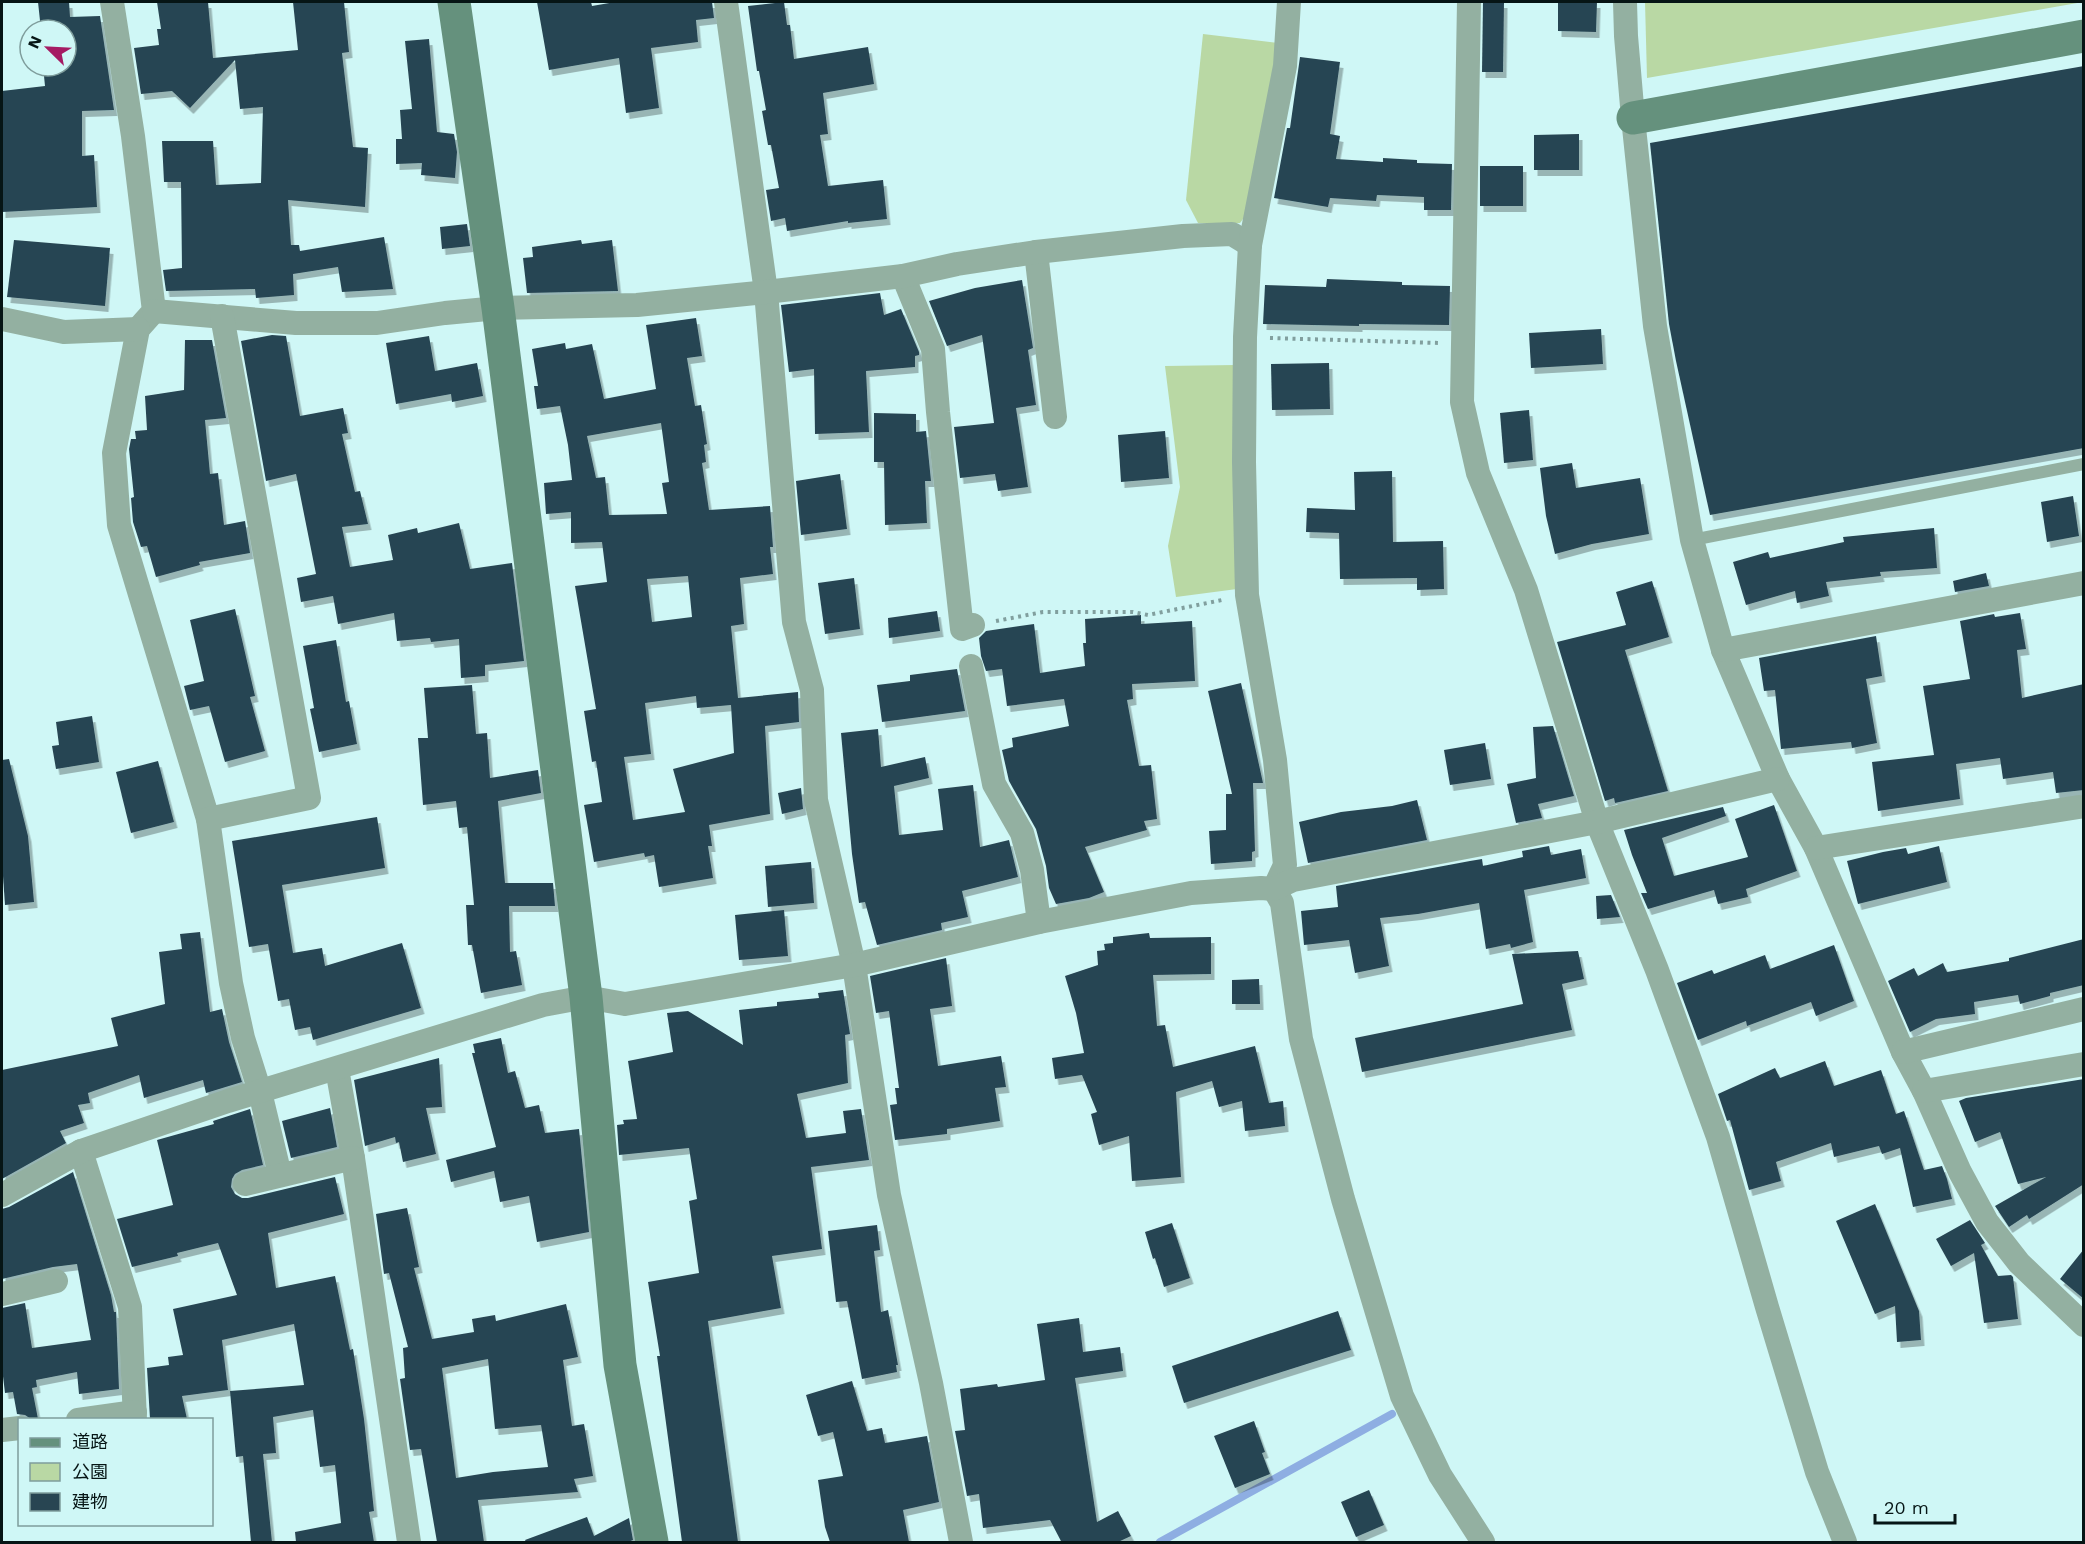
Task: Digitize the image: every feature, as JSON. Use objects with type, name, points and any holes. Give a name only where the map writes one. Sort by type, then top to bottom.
[{"type":"street","points":[[111,2],[133,136],[146,320],[114,453],[119,525],[208,819],[231,983],[243,1038],[260,1092],[280,1175]]},
{"type":"street","points":[[453,2],[498,308],[586,997],[620,1365],[652,1542]]},
{"type":"street","points":[[726,2],[766,292],[794,622],[812,690],[816,800],[854,965],[889,1195],[931,1383],[961,1542]]},
{"type":"street","points":[[1274,889],[1285,865],[1275,760],[1247,595],[1244,462],[1245,337],[1250,245],[1285,66],[1289,2]]},
{"type":"street","points":[[1468,2],[1462,402],[1479,473],[1526,590],[1597,822],[1657,970],[1718,1137],[1817,1472],[1845,1542]]},
{"type":"street","points":[[1625,2],[1633,118],[1655,326],[1692,540],[1724,650],[1778,779],[1816,848],[1903,1052],[1924,1091],[1960,1172],[1987,1222],[2019,1263],[2084,1324]]},
{"type":"street","points":[[1633,118],[2084,36]]},
{"type":"street","points":[[2,319],[64,332],[146,320],[222,316],[296,324],[377,323],[498,308],[637,305],[766,292],[903,276],[957,264],[1036,252],[1183,236],[1232,234],[1250,245]]},
{"type":"street","points":[[1036,252],[1055,417]]},
{"type":"street","points":[[903,276],[933,349],[962,629],[973,625]]},
{"type":"street","points":[[208,819],[309,798],[222,316]]},
{"type":"street","points":[[1724,650],[2084,584]]},
{"type":"street","points":[[971,666],[994,784],[1022,833],[1032,870],[1039,922]]},
{"type":"street","points":[[2,1195],[81,1151],[228,1101],[543,1005],[586,997],[625,1004],[854,965],[1039,922],[1191,893],[1274,889],[1293,880],[1597,822],[1778,779]]},
{"type":"street","points":[[1816,848],[2079,807]]},
{"type":"street","points":[[1274,889],[1282,903],[1301,1039],[1343,1199],[1402,1396],[1440,1474],[1483,1542]]},
{"type":"street","points":[[1903,1052],[2084,1009]]},
{"type":"street","points":[[1924,1091],[2084,1064]]},
{"type":"street","points":[[337,1069],[353,1158],[410,1542]]},
{"type":"street","points":[[81,1151],[130,1306],[135,1416],[97,1418]]},
{"type":"street","points":[[245,1184],[353,1158]]},
{"type":"street","points":[[2,1294],[56,1281]]},
{"type":"street","points":[[2,1430],[18,1428]]},
{"type":"lane","points":[[1692,540],[2084,464]]},
{"type":"path","points":[[1245,337],[1463,344]]},
{"type":"path","points":[[973,625],[1043,612],[1133,612],[1148,615],[1247,595]]},
{"type":"green space","points":[[1645,2],[2083,2],[1647,78]]},
{"type":"green space","points":[[1203,34],[1278,43],[1252,207],[1240,223],[1198,223],[1186,200]]},
{"type":"green space","points":[[1235,365],[1237,589],[1176,597],[1168,546],[1180,487],[1165,366]]},
{"type":"building","points":[[38,2],[69,2],[70,17],[100,16],[114,110],[82,111],[82,156],[94,155],[97,207],[2,212],[2,91],[45,86],[44,78],[78,78],[78,18],[40,18]]},
{"type":"building","points":[[157,2],[208,2],[213,58],[298,50],[293,2],[344,2],[349,52],[342,53],[353,147],[368,148],[365,207],[288,200],[291,245],[299,245],[300,251],[384,237],[393,289],[342,292],[338,267],[293,274],[294,295],[256,298],[255,289],[166,291],[163,270],[182,268],[181,182],[164,182],[162,141],[213,141],[216,185],[261,183],[263,107],[240,109],[235,60],[190,108],[172,91],[141,94],[134,48],[159,45],[157,29],[161,29]]},
{"type":"building","points":[[537,2],[591,2],[592,6],[615,2],[712,2],[714,18],[696,20],[698,42],[651,48],[659,108],[626,113],[619,58],[549,70]]},
{"type":"building","points":[[784,2],[787,25],[790,25],[794,59],[868,47],[874,84],[823,93],[828,134],[820,135],[828,186],[883,180],[887,219],[848,223],[848,221],[787,231],[785,218],[771,221],[766,190],[779,188],[762,111],[766,110],[759,71],[757,71],[748,6]]},
{"type":"building","points":[[1483,2],[1504,2],[1503,72],[1482,72]]},
{"type":"building","points":[[1558,2],[1597,2],[1596,32],[1558,31]]},
{"type":"building","points":[[429,39],[437,132],[454,134],[457,152],[455,178],[421,175],[422,163],[396,164],[396,139],[402,139],[400,110],[412,109],[405,41]]},
{"type":"building","points":[[1300,57],[1340,62],[1330,134],[1340,136],[1336,159],[1383,162],[1383,158],[1417,160],[1417,163],[1452,164],[1451,210],[1424,210],[1424,197],[1377,195],[1376,201],[1330,198],[1328,207],[1274,198],[1287,128],[1290,128]]},
{"type":"building","points":[[2084,66],[2084,448],[1710,515],[1669,324],[1650,143]]},
{"type":"building","points":[[1579,134],[1579,170],[1534,170],[1534,135]]},
{"type":"building","points":[[1480,166],[1523,166],[1523,206],[1480,206]]},
{"type":"building","points":[[467,224],[470,246],[442,249],[440,227]]},
{"type":"building","points":[[14,240],[110,248],[105,306],[7,297]]},
{"type":"building","points":[[581,240],[582,244],[612,240],[618,291],[527,293],[523,258],[533,257],[532,247]]},
{"type":"building","points":[[1327,279],[1450,286],[1449,325],[1263,324],[1265,285],[1326,287]]},
{"type":"building","points":[[1022,280],[1033,348],[1028,350],[1036,405],[1016,408],[1028,487],[998,491],[995,474],[960,478],[954,427],[994,423],[982,335],[947,346],[929,301],[975,288]]},
{"type":"building","points":[[880,293],[884,315],[901,309],[919,352],[919,355],[915,356],[915,367],[866,371],[869,432],[815,434],[814,369],[789,372],[781,305]]},
{"type":"building","points":[[696,318],[702,356],[687,358],[695,406],[701,405],[707,444],[704,445],[706,462],[702,463],[709,510],[770,506],[773,547],[770,547],[773,574],[740,578],[744,624],[731,626],[738,698],[798,692],[799,722],[765,726],[770,814],[709,825],[712,846],[708,846],[713,878],[659,887],[654,855],[645,857],[644,853],[594,862],[584,805],[602,802],[596,761],[592,762],[584,711],[596,709],[575,586],[607,582],[602,542],[571,543],[571,512],[546,514],[544,483],[572,480],[560,406],[537,409],[534,386],[538,386],[532,349],[565,343],[566,349],[592,344],[604,399],[656,389],[646,325]],"holes":[[[661,423],[669,482],[662,483],[667,514],[609,515],[605,477],[596,478],[587,436]],[[688,576],[692,617],[652,622],[647,579]],[[696,696],[697,708],[731,705],[734,753],[673,769],[685,812],[633,820],[624,757],[651,754],[645,703]]]},
{"type":"building","points":[[1601,329],[1603,364],[1531,368],[1529,333]]},
{"type":"building","points":[[272,335],[286,336],[300,416],[343,408],[348,433],[342,434],[355,492],[360,491],[368,524],[342,527],[350,567],[393,560],[388,535],[417,528],[418,533],[459,523],[470,569],[512,563],[524,661],[485,665],[485,676],[461,678],[459,639],[431,642],[430,638],[397,641],[394,613],[338,624],[333,596],[301,602],[297,578],[316,574],[296,474],[266,481],[241,341]]},
{"type":"building","points":[[429,336],[435,371],[477,363],[483,396],[452,402],[451,394],[396,404],[386,343]]},
{"type":"building","points":[[185,340],[212,340],[226,418],[205,420],[210,474],[218,473],[224,525],[245,521],[250,553],[199,562],[200,565],[156,577],[147,546],[141,547],[133,522],[131,498],[134,497],[129,449],[131,439],[136,439],[135,431],[147,430],[145,396],[184,390]]},
{"type":"building","points":[[1329,363],[1330,409],[1272,410],[1271,364]]},
{"type":"building","points":[[1529,410],[1533,460],[1504,463],[1500,413]]},
{"type":"building","points":[[874,413],[916,414],[916,432],[926,431],[931,481],[925,481],[927,523],[885,525],[884,462],[874,462]]},
{"type":"building","points":[[1165,431],[1169,478],[1121,482],[1118,435]]},
{"type":"building","points":[[1572,463],[1576,488],[1640,478],[1649,534],[1592,544],[1555,554],[1546,516],[1540,468]]},
{"type":"building","points":[[1392,471],[1393,542],[1443,541],[1444,589],[1417,590],[1417,578],[1340,579],[1339,533],[1306,532],[1307,508],[1355,510],[1354,472]]},
{"type":"building","points":[[840,474],[847,529],[801,535],[796,481]]},
{"type":"building","points":[[2073,496],[2079,536],[2047,542],[2041,502]]},
{"type":"building","points":[[1934,528],[1937,568],[1880,572],[1881,576],[1826,582],[1829,596],[1797,603],[1795,591],[1746,605],[1733,562],[1768,552],[1770,558],[1844,542],[1843,537]]},
{"type":"building","points":[[1986,573],[1989,586],[1955,592],[1953,581]]},
{"type":"building","points":[[854,578],[860,629],[825,634],[818,583]]},
{"type":"building","points":[[1652,581],[1669,637],[1625,650],[1668,791],[1615,803],[1614,798],[1605,801],[1557,642],[1626,625],[1616,592]]},
{"type":"building","points":[[235,609],[255,696],[250,697],[265,751],[225,762],[209,706],[190,710],[184,686],[204,681],[190,620]]},
{"type":"building","points":[[937,611],[940,631],[889,638],[888,618]]},
{"type":"building","points":[[2020,613],[2026,649],[2017,650],[2022,698],[2084,684],[2084,790],[2056,793],[2053,772],[2003,779],[2000,758],[1956,764],[1960,799],[1878,811],[1872,762],[1934,755],[1923,686],[1970,679],[1960,621],[1994,614],[1995,617]]},
{"type":"building","points":[[1141,615],[1141,624],[1192,621],[1195,681],[1132,684],[1133,699],[1127,700],[1139,766],[1151,765],[1157,819],[1144,821],[1147,830],[1085,847],[1104,892],[1089,898],[1056,904],[1049,888],[1046,866],[1036,829],[1009,781],[1002,750],[1013,747],[1012,738],[1069,726],[1064,699],[1007,706],[1002,669],[986,671],[979,638],[986,631],[1034,624],[1040,673],[1085,666],[1083,643],[1086,643],[1085,619]]},
{"type":"building","points":[[1876,636],[1882,676],[1866,679],[1877,743],[1852,748],[1851,742],[1781,749],[1775,690],[1764,691],[1759,658]]},
{"type":"building","points":[[336,640],[346,702],[349,701],[357,744],[319,752],[310,709],[314,708],[303,646]]},
{"type":"building","points":[[957,669],[965,711],[882,722],[877,685],[910,681],[910,675]]},
{"type":"building","points":[[1241,683],[1263,783],[1253,783],[1255,851],[1252,852],[1252,861],[1211,864],[1209,831],[1226,830],[1226,794],[1232,794],[1208,691]]},
{"type":"building","points":[[472,685],[476,734],[487,733],[490,778],[538,770],[541,793],[498,801],[505,883],[553,883],[555,906],[509,906],[510,952],[516,951],[522,985],[481,993],[472,945],[468,945],[466,905],[474,905],[467,827],[459,828],[456,801],[423,805],[418,738],[428,738],[424,688]]},
{"type":"building","points":[[92,716],[99,762],[56,769],[52,746],[59,745],[56,722]]},
{"type":"building","points":[[1553,726],[1574,796],[1538,804],[1542,818],[1516,823],[1507,784],[1536,778],[1533,727]]},
{"type":"building","points":[[878,729],[881,767],[925,757],[929,778],[894,786],[899,835],[943,830],[938,789],[973,785],[980,847],[1009,840],[1018,877],[962,891],[968,917],[941,923],[942,930],[877,945],[865,902],[859,903],[852,854],[841,733]]},
{"type":"building","points":[[1485,743],[1491,779],[1450,785],[1444,750]]},
{"type":"building","points":[[9,759],[28,836],[34,902],[5,905],[2,862],[2,760]]},
{"type":"building","points":[[158,761],[174,822],[131,833],[116,772]]},
{"type":"building","points":[[801,788],[803,809],[782,814],[778,793]]},
{"type":"building","points":[[1417,800],[1427,840],[1308,863],[1299,822],[1341,812],[1392,806]]},
{"type":"building","points":[[1774,805],[1797,871],[1746,889],[1748,897],[1718,904],[1714,890],[1648,909],[1641,893],[1647,893],[1624,830],[1723,807],[1726,816],[1662,838],[1674,876],[1748,857],[1735,819]]},
{"type":"building","points":[[377,817],[385,868],[282,885],[293,953],[322,948],[325,966],[402,943],[421,1008],[313,1040],[310,1027],[295,1030],[289,999],[278,1001],[268,944],[249,947],[232,841]]},
{"type":"building","points":[[1549,846],[1551,855],[1581,849],[1586,878],[1524,890],[1533,942],[1511,948],[1510,944],[1486,949],[1479,903],[1380,918],[1389,966],[1355,973],[1349,940],[1304,945],[1301,911],[1338,907],[1336,886],[1482,859],[1483,866],[1523,857],[1522,851]]},
{"type":"building","points":[[1939,846],[1947,882],[1858,904],[1847,861],[1906,848],[1908,854]]},
{"type":"building","points":[[811,862],[814,903],[768,907],[765,866]]},
{"type":"building","points":[[1611,895],[1620,917],[1597,919],[1596,896]]},
{"type":"building","points":[[784,910],[788,956],[739,960],[735,915]]},
{"type":"building","points":[[200,932],[210,1012],[222,1009],[229,1042],[242,1082],[206,1093],[203,1080],[144,1098],[139,1075],[88,1093],[90,1103],[78,1105],[84,1123],[60,1131],[66,1143],[2,1179],[2,1070],[118,1046],[111,1018],[165,1004],[159,952],[182,949],[180,934]]},
{"type":"building","points":[[1149,933],[1150,938],[1211,937],[1211,974],[1153,975],[1157,1026],[1165,1025],[1173,1067],[1255,1046],[1269,1103],[1283,1101],[1285,1126],[1245,1131],[1242,1101],[1219,1107],[1212,1081],[1176,1092],[1181,1177],[1132,1181],[1129,1136],[1099,1145],[1091,1114],[1097,1112],[1082,1075],[1055,1079],[1052,1058],[1084,1053],[1076,1013],[1065,976],[1098,965],[1097,951],[1105,950],[1104,944],[1113,943],[1113,937]]},
{"type":"building","points":[[2084,939],[2084,985],[2050,993],[2050,996],[2020,1004],[2018,995],[1974,1002],[1975,1014],[1936,1019],[1910,1032],[1888,981],[1914,968],[1918,976],[1943,963],[1947,972],[2009,961],[2009,958]]},
{"type":"building","points":[[1834,945],[1854,1001],[1816,1016],[1811,1002],[1747,1026],[1746,1021],[1698,1040],[1677,983],[1712,970],[1714,974],[1765,955],[1770,969]]},
{"type":"building","points":[[1578,951],[1584,979],[1562,984],[1572,1030],[1362,1072],[1355,1038],[1523,1004],[1512,954]]},
{"type":"building","points":[[946,958],[952,1006],[930,1009],[938,1066],[1001,1056],[1006,1087],[995,1088],[1000,1121],[947,1129],[947,1134],[895,1140],[890,1105],[897,1104],[895,1088],[899,1088],[889,1011],[876,1013],[870,976]]},
{"type":"building","points":[[1259,979],[1260,1004],[1232,1004],[1232,980]]},
{"type":"building","points":[[843,990],[850,1034],[845,1035],[848,1083],[797,1094],[806,1138],[846,1133],[843,1111],[861,1109],[869,1160],[811,1167],[822,1249],[772,1256],[781,1308],[708,1321],[738,1542],[682,1542],[657,1356],[660,1356],[648,1282],[699,1273],[689,1201],[697,1199],[689,1148],[619,1155],[617,1125],[624,1124],[623,1120],[637,1119],[628,1061],[673,1052],[667,1013],[688,1011],[743,1045],[739,1010],[777,1006],[777,1002],[819,998],[818,993]]},
{"type":"building","points":[[501,1038],[508,1073],[515,1071],[525,1108],[539,1105],[545,1133],[579,1129],[589,1232],[537,1242],[529,1196],[500,1202],[494,1171],[451,1182],[446,1160],[496,1147],[472,1053],[475,1053],[473,1044]]},
{"type":"building","points":[[439,1058],[442,1107],[426,1108],[436,1154],[403,1162],[399,1142],[396,1143],[395,1137],[365,1146],[354,1080]]},
{"type":"building","points":[[1825,1061],[1834,1086],[1881,1070],[1896,1114],[1904,1111],[1924,1170],[1942,1166],[1952,1199],[1913,1207],[1900,1148],[1882,1154],[1879,1146],[1834,1157],[1831,1143],[1776,1162],[1781,1181],[1749,1190],[1730,1120],[1727,1121],[1718,1094],[1775,1068],[1780,1078]]},
{"type":"building","points":[[2084,1079],[2084,1184],[2029,1219],[2027,1215],[2009,1227],[1995,1206],[2046,1177],[2018,1184],[2000,1132],[1975,1142],[1959,1101]]},
{"type":"building","points":[[330,1108],[337,1147],[291,1158],[282,1121]]},
{"type":"building","points":[[250,1109],[263,1165],[235,1174],[231,1187],[235,1194],[242,1198],[335,1177],[344,1214],[268,1233],[276,1288],[335,1276],[350,1350],[353,1349],[364,1419],[374,1511],[369,1512],[374,1542],[296,1542],[295,1532],[341,1523],[335,1465],[320,1467],[313,1410],[273,1417],[276,1453],[263,1454],[272,1542],[251,1542],[243,1456],[236,1457],[230,1391],[304,1385],[294,1324],[222,1340],[228,1390],[182,1396],[187,1418],[150,1418],[147,1368],[169,1365],[168,1357],[183,1355],[173,1309],[237,1295],[218,1243],[132,1267],[117,1219],[173,1205],[157,1140],[214,1124],[213,1121]]},
{"type":"building","points":[[73,1172],[111,1295],[114,1312],[116,1312],[119,1389],[79,1394],[77,1372],[36,1380],[37,1387],[32,1388],[38,1418],[17,1414],[13,1392],[5,1393],[2,1368],[2,1308],[25,1303],[32,1348],[91,1340],[77,1264],[2,1279],[2,1209]]},
{"type":"building","points":[[1875,1204],[1919,1311],[1921,1340],[1897,1342],[1895,1306],[1875,1314],[1836,1221]]},
{"type":"building","points":[[407,1208],[419,1267],[414,1268],[432,1339],[474,1332],[472,1319],[495,1315],[496,1321],[566,1304],[578,1357],[563,1360],[572,1426],[584,1424],[593,1476],[574,1479],[578,1492],[478,1500],[484,1542],[437,1542],[421,1449],[410,1450],[400,1379],[405,1378],[403,1348],[408,1347],[389,1273],[384,1274],[376,1214]],"holes":[[[488,1359],[495,1429],[541,1425],[548,1467],[456,1478],[442,1368]]]},
{"type":"building","points":[[1970,1220],[1985,1243],[1981,1245],[1998,1276],[2011,1275],[2013,1277],[2018,1319],[1984,1323],[1974,1253],[1951,1266],[1936,1239]]},
{"type":"building","points":[[1172,1223],[1190,1278],[1164,1287],[1145,1232]]},
{"type":"building","points":[[877,1225],[880,1250],[874,1251],[881,1312],[888,1310],[898,1365],[896,1365],[897,1372],[862,1379],[847,1301],[836,1302],[828,1231]]},
{"type":"building","points":[[2084,1249],[2084,1299],[2060,1279]]},
{"type":"building","points":[[1338,1311],[1351,1350],[1184,1403],[1172,1366]]},
{"type":"building","points":[[1079,1318],[1083,1352],[1120,1347],[1123,1371],[1075,1378],[1097,1522],[1118,1511],[1131,1536],[1118,1542],[1058,1542],[1061,1541],[1050,1520],[983,1528],[979,1494],[967,1496],[955,1431],[965,1430],[960,1389],[997,1384],[998,1387],[1045,1380],[1037,1324]]},
{"type":"building","points":[[852,1381],[867,1431],[882,1428],[885,1443],[927,1436],[939,1502],[903,1510],[909,1542],[830,1542],[825,1527],[818,1480],[843,1476],[833,1432],[818,1436],[806,1395]]},
{"type":"building","points":[[1254,1421],[1270,1474],[1235,1488],[1214,1436]]},
{"type":"building","points":[[1369,1490],[1384,1525],[1356,1537],[1341,1502]]},
{"type":"building","points":[[587,1517],[594,1536],[629,1518],[633,1540],[628,1542],[526,1542],[525,1540]]},
{"type":"waterway","points":[[1160,1542],[1392,1414]]}]
